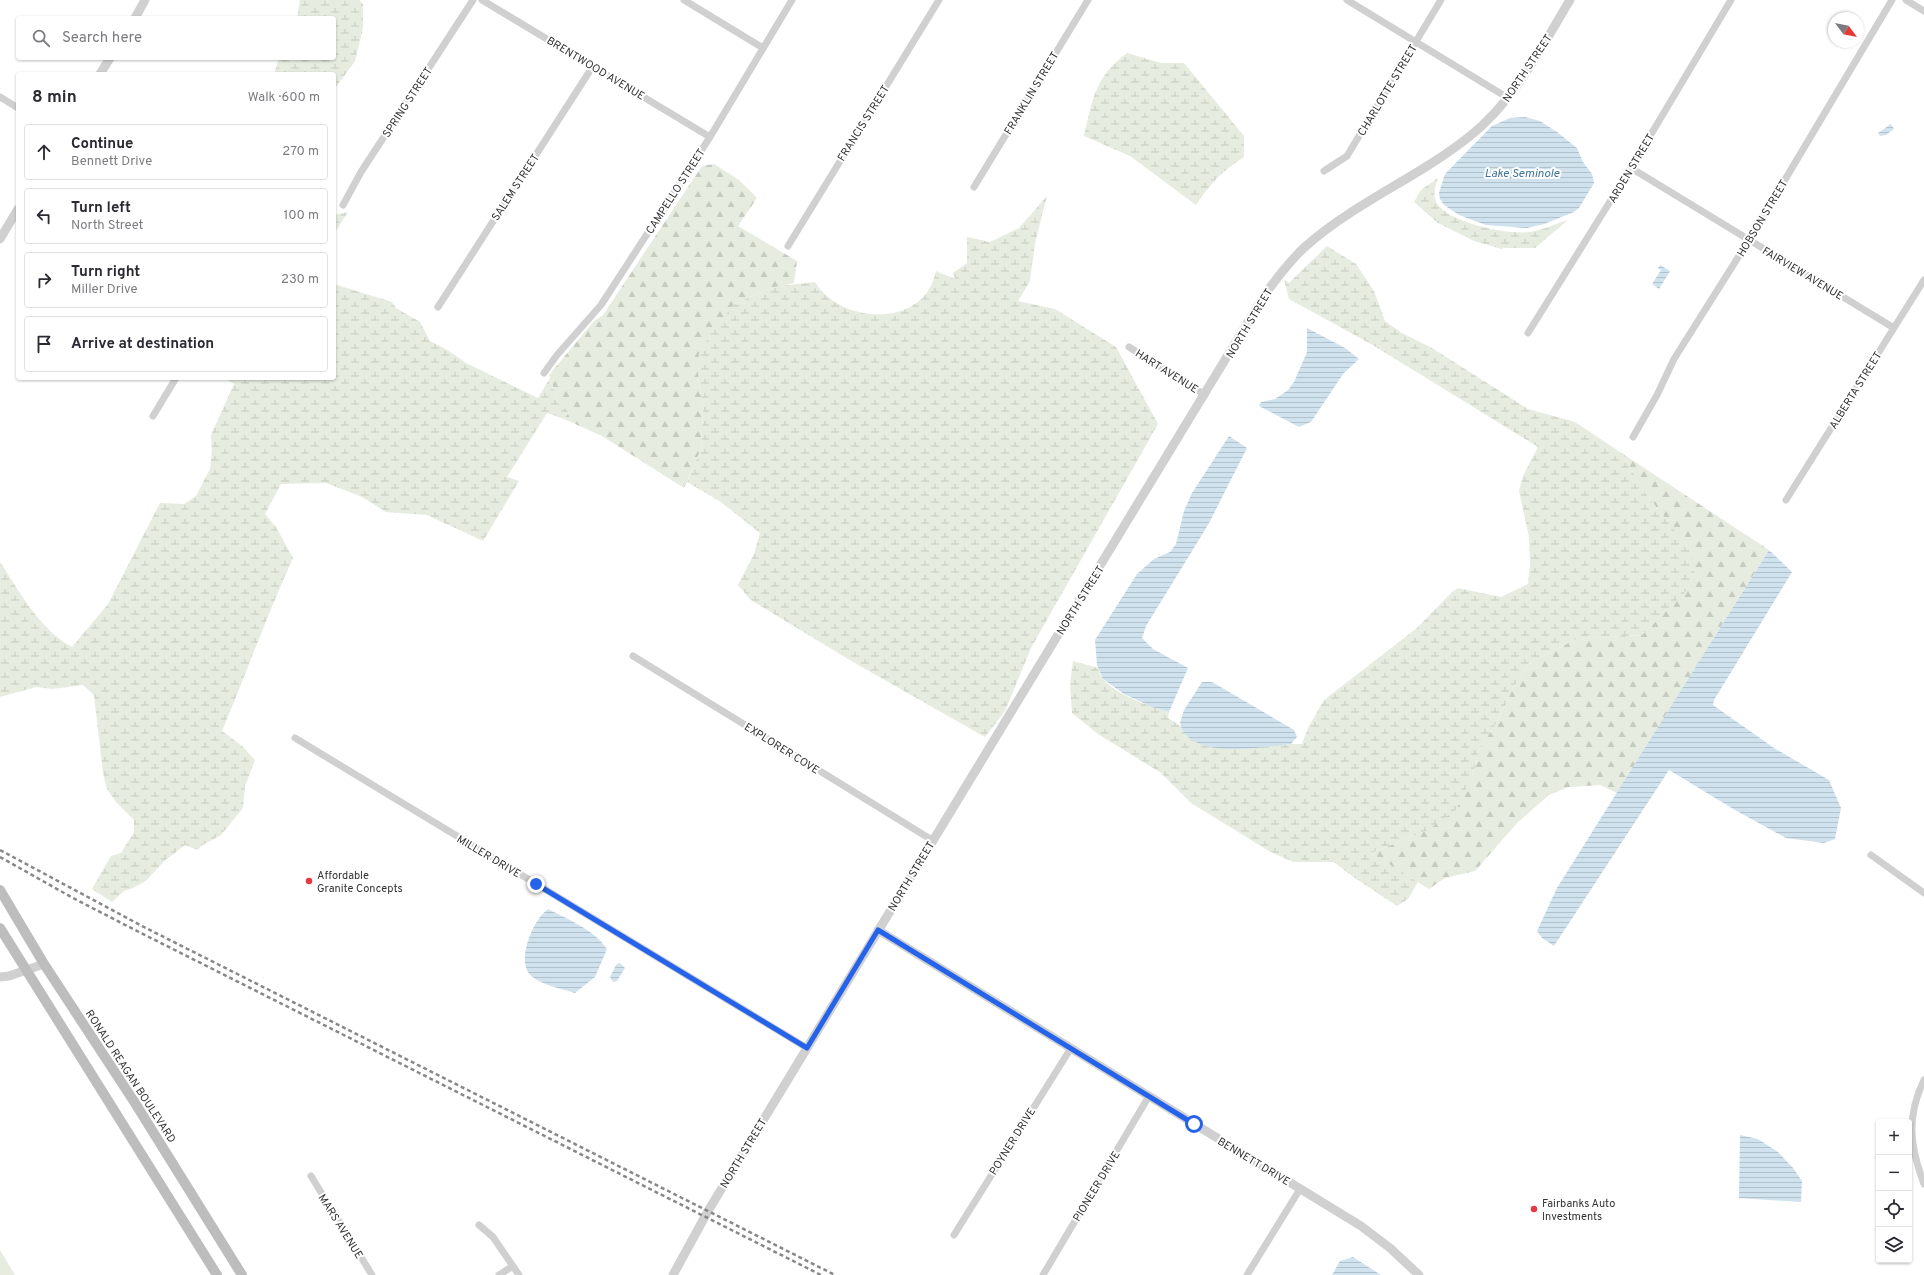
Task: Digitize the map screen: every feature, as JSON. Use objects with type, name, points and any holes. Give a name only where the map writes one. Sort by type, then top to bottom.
[{"type":"main road","name":"RONALD REAGAN BOULEVARD","points":[[0,890],[44,964],[135,1103],[242,1275]]},
{"type":"main road","points":[[0,928],[217,1275]]},
{"type":"street","points":[[135,16],[145,0]]},
{"type":"street","name":"SPRING STREET","points":[[343,205],[361,172],[473,0]]},
{"type":"street","name":"BRENTWOOD AVENUE","points":[[482,0],[710,137]]},
{"type":"street","points":[[684,0],[763,48]]},
{"type":"street","name":"CAMPELLO STREET","points":[[544,373],[557,355],[601,304],[710,137],[792,0]]},
{"type":"street","name":"FRANCIS STREET","points":[[788,246],[939,0]]},
{"type":"street","name":"FRANKLIN STREET","points":[[974,187],[1088,0]]},
{"type":"street","points":[[1347,0],[1508,98]]},
{"type":"street","name":"CHARLOTTE STREET","points":[[1324,171],[1347,156],[1441,0]]},
{"type":"street","name":"NORTH STREET","points":[[673,1275],[708,1211],[1265,294],[1286,267],[1305,247],[1325,230],[1442,157],[1492,117],[1524,76],[1570,0]]},
{"type":"street","name":"ARDEN STREET","points":[[1528,333],[1632,168],[1731,0]]},
{"type":"street","name":"HOBSON STREET","points":[[1633,437],[1657,395],[1674,359],[1749,240],[1892,0]]},
{"type":"street","points":[[1906,0],[1924,11]]},
{"type":"street","points":[[101,72],[109,60]]},
{"type":"street","name":"SALEM STREET","points":[[438,307],[593,66]]},
{"type":"street","points":[[0,97],[16,107]]},
{"type":"street","name":"FAIRVIEW AVENUE","points":[[1632,168],[1894,328]]},
{"type":"street","points":[[0,239],[16,212]]},
{"type":"street","name":"ALBERTA STREET","points":[[1786,500],[1924,280]]},
{"type":"street","name":"HART AVENUE","points":[[1129,347],[1205,395]]},
{"type":"street","points":[[152,416],[175,380]]},
{"type":"street","name":"EXPLORER COVE","points":[[633,656],[932,840]]},
{"type":"street","name":"MILLER DRIVE","points":[[295,738],[807,1048]]},
{"type":"street","points":[[1871,855],[1924,893]]},
{"type":"street","name":"BENNETT DRIVE","points":[[878,930],[1361,1226],[1390,1248],[1419,1275]]},
{"type":"street","points":[[0,977],[44,964]]},
{"type":"street","name":"POYNER DRIVE","points":[[954,1234],[1071,1048]]},
{"type":"street","points":[[1924,1080],[1917,1094],[1912,1117],[1911,1137],[1916,1162],[1924,1184]]},
{"type":"street","name":"PIONEER DRIVE","points":[[1043,1275],[1149,1096]]},
{"type":"street","name":"MARS AVENUE","points":[[311,1176],[372,1275]]},
{"type":"street","points":[[1247,1275],[1300,1189]]},
{"type":"street","points":[[479,1225],[493,1237],[519,1275]]},
{"type":"street","points":[[499,1275],[513,1266]]},
{"type":"green space","points":[[300,0],[359,0],[363,4],[363,28],[355,61],[336,87],[336,72],[275,72],[278,60],[336,60],[336,16],[297,16]]},
{"type":"green space","points":[[1127,53],[1161,63],[1184,63],[1244,136],[1244,157],[1229,167],[1217,178],[1196,205],[1130,156],[1084,136],[1096,90],[1101,80],[1116,62]]},
{"type":"green space","points":[[714,164],[739,180],[757,198],[738,226],[797,261],[794,283],[779,286],[756,294],[733,305],[698,377],[703,409],[701,449],[684,488],[602,436],[564,419],[569,412],[558,402],[549,375],[594,321],[603,315],[702,166]]},
{"type":"green space","points":[[1438,178],[1434,196],[1440,207],[1450,215],[1477,226],[1507,231],[1530,232],[1568,220],[1535,248],[1502,249],[1474,241],[1438,223],[1414,202],[1421,190]]},
{"type":"green space","points":[[1047,196],[1035,243],[1030,281],[1018,301],[1055,309],[1116,347],[1158,424],[1031,648],[1005,711],[985,737],[853,662],[751,600],[738,585],[754,554],[760,533],[721,502],[687,482],[701,449],[703,409],[698,377],[699,352],[733,305],[756,294],[779,286],[815,282],[827,296],[843,307],[862,313],[881,314],[900,311],[916,303],[929,290],[936,271],[955,279],[953,273],[967,263],[967,237],[990,242],[1019,228]]},
{"type":"green space","points":[[348,212],[336,231],[336,215]]},
{"type":"green space","points":[[1327,246],[1356,264],[1374,291],[1385,321],[1402,333],[1432,348],[1528,409],[1575,422],[1623,454],[1642,489],[1690,550],[1696,581],[1642,635],[1576,639],[1528,664],[1512,690],[1500,717],[1480,748],[1472,777],[1456,810],[1428,830],[1371,853],[1418,882],[1408,899],[1397,906],[1334,862],[1293,862],[1269,851],[1191,803],[1161,773],[1098,734],[1072,713],[1070,684],[1073,661],[1098,668],[1103,679],[1109,685],[1125,695],[1169,712],[1168,718],[1182,727],[1185,734],[1196,742],[1205,745],[1302,744],[1308,728],[1324,700],[1417,628],[1452,592],[1458,588],[1501,597],[1528,584],[1530,565],[1529,537],[1519,491],[1523,476],[1538,447],[1371,344],[1289,299],[1284,279],[1289,283]]},
{"type":"green space","points":[[336,285],[392,302],[396,308],[420,322],[430,341],[449,351],[466,363],[538,398],[550,378],[558,402],[569,412],[564,419],[547,413],[507,477],[519,481],[483,541],[427,515],[386,512],[362,497],[326,483],[281,484],[265,514],[276,527],[293,558],[274,601],[222,731],[242,746],[255,760],[245,786],[243,808],[221,835],[201,846],[198,850],[185,845],[163,862],[146,881],[124,891],[112,902],[92,889],[111,856],[121,853],[134,832],[134,820],[116,802],[107,789],[103,773],[94,695],[83,685],[52,689],[36,687],[0,697],[0,562],[40,620],[60,639],[72,647],[108,604],[160,503],[184,504],[196,496],[210,469],[212,451],[211,435],[234,384],[227,380],[336,380]]},
{"type":"green space","points":[[1623,454],[1769,550],[1617,793],[1600,785],[1569,787],[1549,795],[1517,823],[1475,871],[1445,878],[1429,889],[1371,853],[1428,830],[1472,777],[1480,748],[1500,717],[1512,690],[1528,664],[1576,639],[1642,635],[1695,581],[1667,521],[1642,489]]},
{"type":"green space","points":[[0,1250],[15,1275],[0,1275]]},
{"type":"water","name":"Lake Seminole","points":[[1525,117],[1540,121],[1577,148],[1583,162],[1592,174],[1594,183],[1579,208],[1574,212],[1544,224],[1527,228],[1486,225],[1459,215],[1444,205],[1440,199],[1439,193],[1445,174],[1492,126],[1510,118]]},
{"type":"water","points":[[1891,124],[1894,129],[1886,135],[1880,136],[1878,133]]},
{"type":"water","points":[[1660,265],[1670,271],[1659,289],[1652,284],[1661,270],[1658,268]]},
{"type":"water","points":[[1307,328],[1345,348],[1359,359],[1343,374],[1311,422],[1299,427],[1259,406],[1261,402],[1275,399],[1288,390],[1294,382],[1307,352]]},
{"type":"water","points":[[1229,436],[1247,448],[1208,525],[1146,626],[1142,638],[1153,649],[1188,668],[1169,712],[1152,707],[1124,694],[1103,679],[1097,665],[1095,640],[1137,574],[1154,559],[1170,552],[1176,544],[1184,511],[1192,493]]},
{"type":"water","points":[[1769,550],[1792,572],[1714,700],[1713,705],[1774,748],[1829,780],[1841,808],[1835,839],[1824,843],[1786,838],[1735,810],[1669,770],[1554,946],[1542,938],[1537,931],[1557,888]]},
{"type":"water","points":[[1202,682],[1212,682],[1294,730],[1297,737],[1291,744],[1235,749],[1220,749],[1206,746],[1194,741],[1184,733],[1180,723],[1184,710]]},
{"type":"water","points":[[548,909],[588,930],[607,949],[595,977],[575,993],[550,986],[537,980],[528,972],[525,965],[526,948],[529,938],[538,921]]},
{"type":"water","points":[[620,963],[625,968],[617,981],[613,982],[610,977],[616,965]]},
{"type":"water","points":[[1740,1135],[1758,1139],[1778,1152],[1793,1168],[1802,1181],[1801,1202],[1739,1198]]},
{"type":"water","points":[[1353,1257],[1381,1275],[1332,1275],[1340,1261]]},
{"type":"railway","points":[[0,850],[142,926],[835,1275]]},
{"type":"railway","points":[[0,857],[73,898],[139,932],[821,1275]]},
{"type":"place","name":"Affordable Granite Concepts","points":[[309,881]]},
{"type":"place","name":"Fairbanks Auto Investments","points":[[1534,1209]]},
{"type":"route","points":[[536,884],[807,1048],[878,930],[1194,1124]]}]
